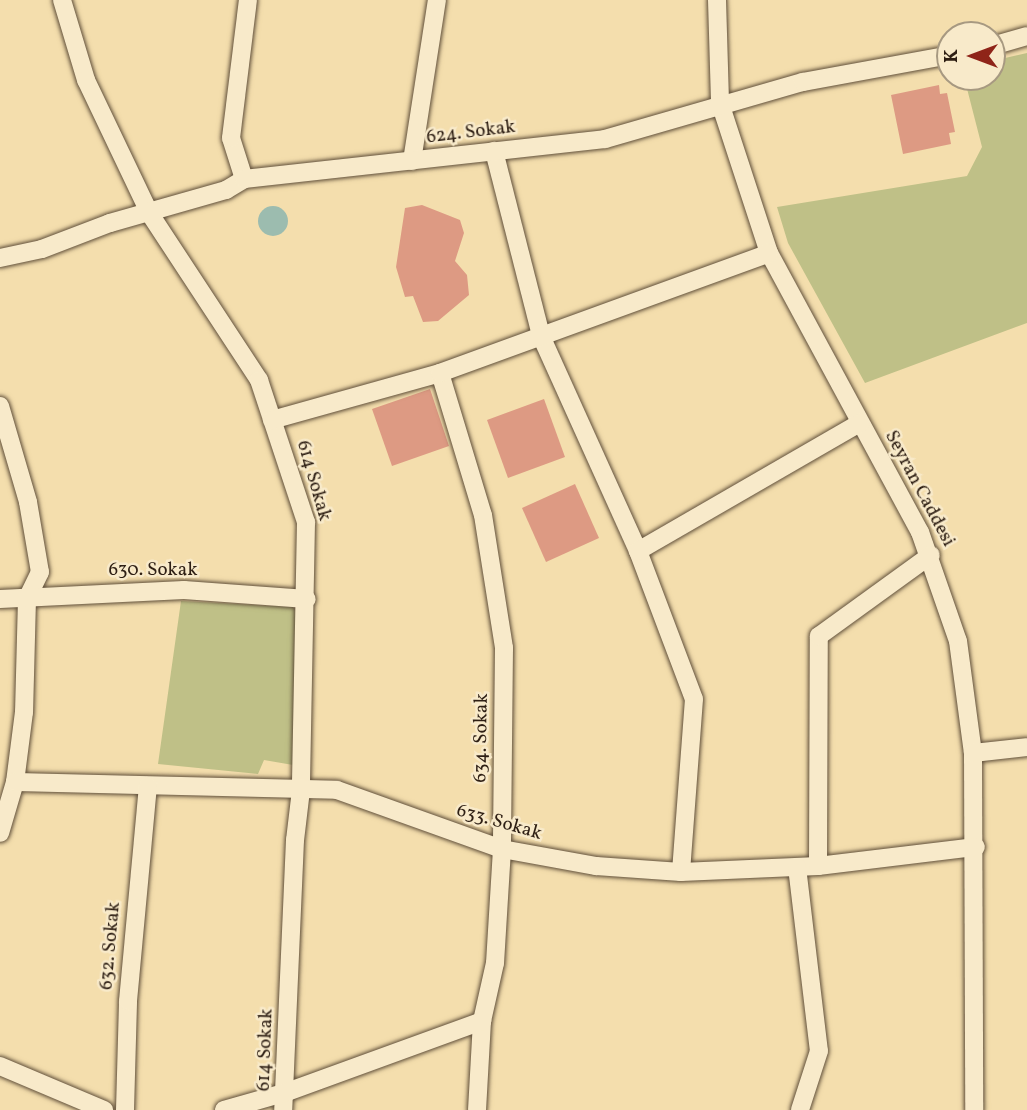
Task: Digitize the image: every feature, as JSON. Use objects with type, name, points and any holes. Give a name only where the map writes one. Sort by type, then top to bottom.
[{"type":"street","name":"614 Sokak","points":[[62,0],[86,80],[150,214],[259,380],[306,522],[307,599],[301,790],[295,840],[285,1101]]},
{"type":"street","points":[[244,179],[231,138],[248,0]]},
{"type":"street","points":[[412,161],[437,0]]},
{"type":"street","name":"Seyran Caddesi","points":[[717,0],[720,103],[769,253],[931,555],[958,641],[973,753],[976,847],[974,1110]]},
{"type":"street","points":[[1006,42],[1027,36]]},
{"type":"street","name":"624. Sokak","points":[[0,258],[226,190],[244,179],[605,139],[720,103],[936,58]]},
{"type":"street","points":[[494,151],[541,336],[638,551],[694,699],[681,872]]},
{"type":"street","points":[[272,419],[440,373],[769,253]]},
{"type":"street","name":"634. Sokak","points":[[440,373],[483,515],[504,648],[502,849],[495,963],[482,1021],[483,1073],[477,1110]]},
{"type":"street","points":[[0,406],[28,502],[40,572],[27,599],[24,712],[15,782],[0,833]]},
{"type":"street","points":[[638,551],[860,423]]},
{"type":"street","points":[[818,866],[819,636],[931,555]]},
{"type":"street","name":"630. Sokak","points":[[0,599],[27,599],[102,591],[184,590],[307,599]]},
{"type":"street","points":[[973,753],[1027,747]]},
{"type":"street","name":"633. Sokak","points":[[15,782],[337,790],[502,849],[596,866],[681,872],[818,866],[976,847]]},
{"type":"street","name":"632. Sokak","points":[[125,1110],[128,1001],[148,786]]},
{"type":"street","points":[[797,867],[819,1051],[800,1110]]},
{"type":"street","points":[[224,1110],[285,1101],[482,1021]]},
{"type":"street","points":[[0,1066],[104,1110]]},
{"type":"green space","points":[[1027,53],[1027,323],[865,383],[788,243],[777,207],[967,176],[982,147],[968,91],[1006,91],[1006,58]]},
{"type":"green space","points":[[181,601],[293,607],[299,614],[293,765],[264,760],[258,774],[158,764]]},
{"type":"shaded area","points":[[273,206],[283,211],[288,221],[283,231],[273,236],[263,231],[258,221],[263,211]]},
{"type":"building","points":[[936,86],[936,91],[940,91],[940,94],[947,93],[955,132],[949,133],[951,144],[903,154],[891,95]]},
{"type":"building","points":[[422,205],[460,220],[464,233],[455,261],[467,275],[469,295],[438,321],[423,322],[413,296],[405,297],[396,267],[405,208]]},
{"type":"building","points":[[430,389],[449,446],[392,466],[372,409]]},
{"type":"building","points":[[544,399],[565,457],[508,478],[487,420]]},
{"type":"building","points":[[575,484],[599,538],[546,562],[522,508]]}]
